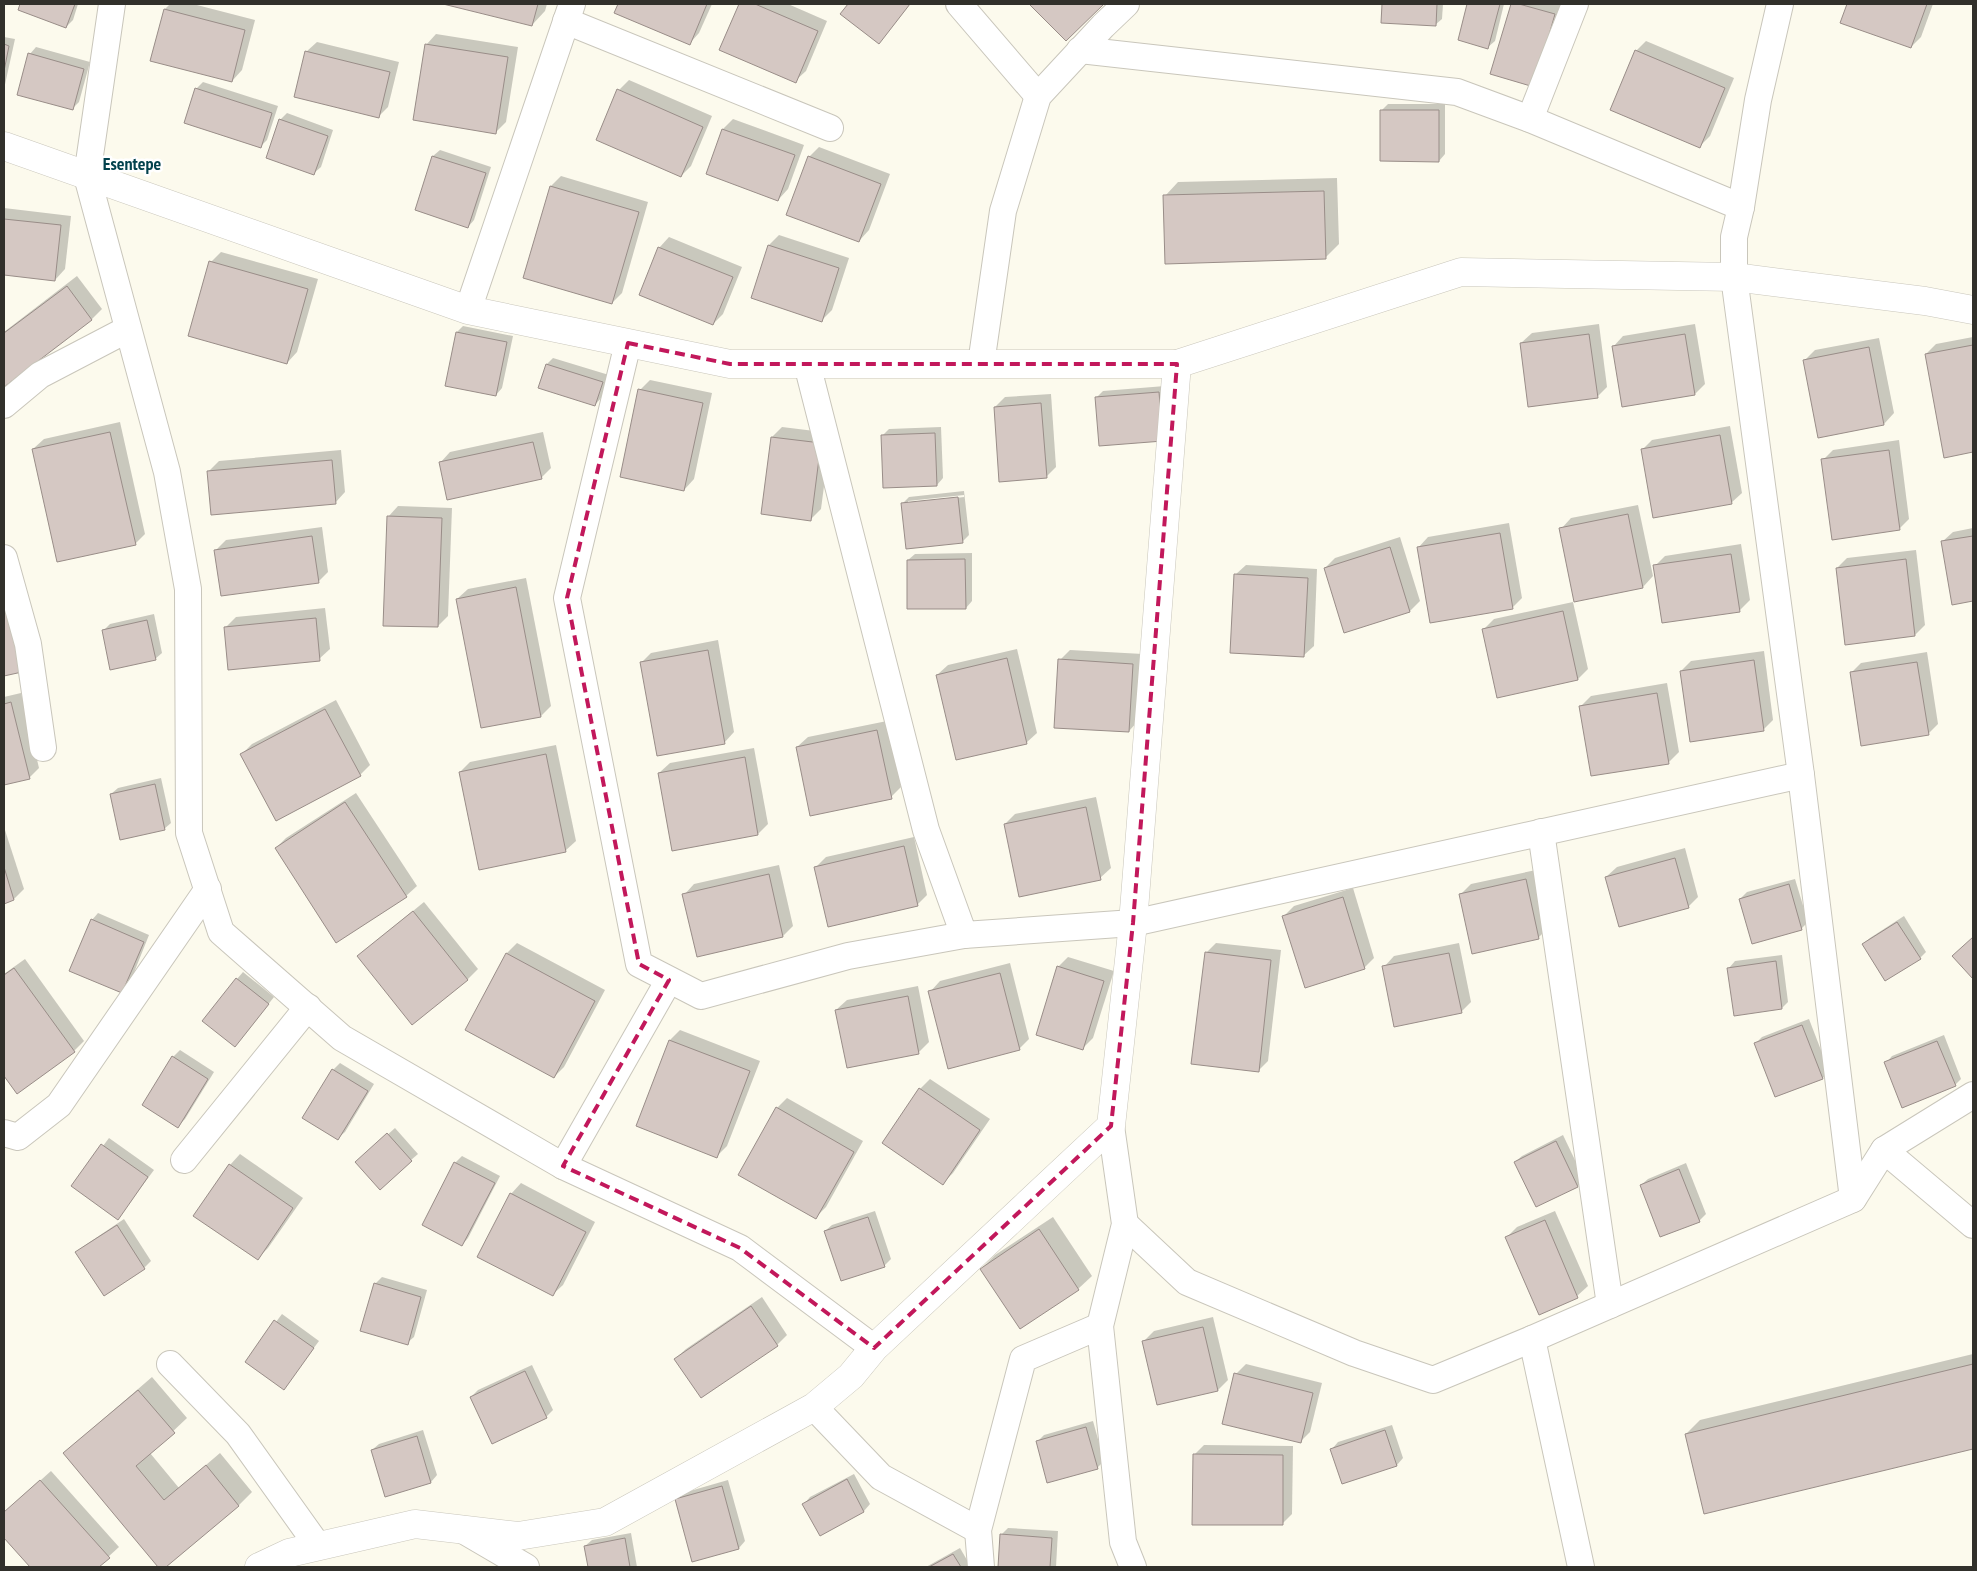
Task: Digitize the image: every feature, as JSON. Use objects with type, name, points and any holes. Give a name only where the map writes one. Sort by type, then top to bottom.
[{"type":"street","points":[[112,4],[87,176],[167,472],[188,588],[189,833],[221,932],[342,1038],[563,1166],[740,1248],[874,1348]]},
{"type":"street","points":[[959,4],[1038,96]]},
{"type":"street","points":[[981,364],[1003,211],[1038,96],[1126,4]]},
{"type":"street","points":[[1530,119],[1575,4]]},
{"type":"street","points":[[1780,4],[1758,100],[1741,207],[1734,237],[1734,277],[1800,775],[1853,1200]]},
{"type":"street","points":[[468,310],[569,12],[830,128]]},
{"type":"street","points":[[1080,50],[1458,92],[1530,119],[1741,207]]},
{"type":"street","points":[[4,146],[468,310],[730,364],[1177,364],[1461,272],[1734,277],[1926,301],[1973,310]]},
{"type":"street","points":[[4,405],[40,375],[128,329]]},
{"type":"street","points":[[628,343],[567,598],[639,964],[701,996],[848,956],[964,935],[1132,922],[1800,775]]},
{"type":"street","points":[[807,364],[926,830],[964,935]]},
{"type":"street","points":[[1133,1567],[1123,1542],[1100,1326],[1125,1224],[1112,1126],[1132,922],[1177,364]]},
{"type":"street","points":[[4,558],[28,644],[43,748]]},
{"type":"street","points":[[1541,832],[1610,1305]]},
{"type":"street","points":[[4,1133],[18,1137],[59,1105],[208,889]]},
{"type":"street","points":[[563,1166],[669,980]]},
{"type":"street","points":[[184,1160],[308,1007]]},
{"type":"street","points":[[1125,1224],[1186,1282],[1354,1352],[1433,1380],[1853,1200],[1884,1150],[1973,1095]]},
{"type":"street","points":[[259,1567],[289,1553],[415,1524],[518,1536],[605,1522],[814,1407],[851,1376],[874,1348],[1112,1126]]},
{"type":"street","points":[[1884,1150],[1973,1225]]},
{"type":"street","points":[[981,1567],[978,1530],[1023,1359],[1100,1326]]},
{"type":"street","points":[[1532,1339],[1581,1567]]},
{"type":"street","points":[[170,1364],[238,1434],[318,1546]]},
{"type":"street","points":[[814,1407],[881,1477],[978,1530]]},
{"type":"street","points":[[461,1529],[526,1567]]},
{"type":"highlighted area","points":[[628,343],[730,364],[1177,364],[1133,923],[1111,1126],[874,1348],[740,1248],[563,1166],[669,980],[639,964],[567,598]]},
{"type":"building","points":[[20,4],[75,4],[66,28],[18,10]]},
{"type":"building","points":[[443,4],[538,4],[532,26]]},
{"type":"building","points":[[618,4],[707,4],[690,45],[614,13]]},
{"type":"building","points":[[739,4],[755,4],[818,31],[796,83],[719,50]]},
{"type":"building","points":[[848,4],[910,4],[879,44],[840,14]]},
{"type":"building","points":[[1029,4],[1104,4],[1066,41]]},
{"type":"building","points":[[1382,4],[1437,4],[1436,26],[1381,23]]},
{"type":"building","points":[[1467,4],[1500,4],[1488,49],[1458,40]]},
{"type":"building","points":[[1511,4],[1519,4],[1555,14],[1534,87],[1490,74]]},
{"type":"building","points":[[1847,4],[1927,4],[1911,48],[1840,23]]},
{"type":"building","points":[[164,9],[245,30],[232,82],[150,61]]},
{"type":"building","points":[[4,44],[9,46],[4,71]]},
{"type":"building","points":[[425,44],[508,57],[496,134],[413,120]]},
{"type":"building","points":[[1635,50],[1725,88],[1700,148],[1610,110]]},
{"type":"building","points":[[305,51],[390,72],[379,118],[294,97]]},
{"type":"building","points":[[28,53],[84,69],[73,110],[17,95]]},
{"type":"building","points":[[195,88],[272,113],[261,148],[184,123]]},
{"type":"building","points":[[617,89],[703,127],[681,177],[596,140]]},
{"type":"building","points":[[1380,110],[1439,110],[1439,162],[1380,161]]},
{"type":"building","points":[[279,119],[328,136],[314,175],[266,158]]},
{"type":"building","points":[[722,129],[795,155],[778,201],[706,174]]},
{"type":"building","points":[[432,156],[486,173],[468,228],[415,210]]},
{"type":"building","points":[[808,156],[881,184],[859,242],[786,215]]},
{"type":"building","points":[[550,186],[639,212],[612,304],[523,278]]},
{"type":"building","points":[[1324,191],[1326,259],[1165,264],[1163,195]]},
{"type":"building","points":[[4,219],[61,225],[55,281],[4,275]]},
{"type":"building","points":[[768,245],[839,268],[822,322],[751,298]]},
{"type":"building","points":[[658,247],[733,277],[713,325],[639,295]]},
{"type":"building","points":[[209,261],[308,289],[287,364],[188,336]]},
{"type":"building","points":[[67,286],[92,320],[4,387],[4,333]]},
{"type":"building","points":[[456,332],[507,342],[496,396],[445,386]]},
{"type":"building","points":[[1589,334],[1598,398],[1528,407],[1520,343]]},
{"type":"building","points":[[1685,334],[1695,395],[1622,407],[1612,346]]},
{"type":"building","points":[[1973,345],[1973,452],[1944,458],[1925,354]]},
{"type":"building","points":[[1869,347],[1884,425],[1818,438],[1803,360]]},
{"type":"building","points":[[546,364],[603,382],[595,406],[538,388]]},
{"type":"building","points":[[638,389],[703,403],[684,491],[620,477]]},
{"type":"building","points":[[1159,392],[1163,441],[1099,446],[1095,397]]},
{"type":"building","points":[[1041,403],[1047,478],[999,482],[994,407]]},
{"type":"building","points":[[110,432],[136,545],[57,562],[32,449]]},
{"type":"building","points":[[935,433],[937,486],[883,488],[881,435]]},
{"type":"building","points":[[1720,435],[1732,504],[1653,518],[1641,449]]},
{"type":"building","points":[[771,437],[821,443],[811,521],[761,514]]},
{"type":"building","points":[[533,442],[542,479],[447,500],[439,462]]},
{"type":"building","points":[[1889,450],[1900,530],[1832,540],[1821,459]]},
{"type":"building","points":[[332,460],[336,504],[211,515],[207,471]]},
{"type":"building","points":[[958,497],[963,543],[906,549],[901,503]]},
{"type":"building","points":[[1628,514],[1643,588],[1574,602],[1559,528]]},
{"type":"building","points":[[387,516],[442,518],[438,627],[383,626]]},
{"type":"building","points":[[1500,533],[1513,609],[1430,623],[1417,547]]},
{"type":"building","points":[[312,536],[319,583],[221,596],[214,550]]},
{"type":"building","points":[[1973,536],[1973,601],[1952,605],[1941,541]]},
{"type":"building","points":[[1390,547],[1410,612],[1344,633],[1324,568]]},
{"type":"building","points":[[1731,554],[1740,612],[1662,623],[1653,565]]},
{"type":"building","points":[[965,559],[966,609],[907,609],[907,560]]},
{"type":"building","points":[[1906,559],[1915,636],[1845,645],[1836,568]]},
{"type":"building","points":[[1234,574],[1308,578],[1304,657],[1230,653]]},
{"type":"building","points":[[516,587],[541,717],[481,728],[456,599]]},
{"type":"building","points":[[4,595],[22,672],[4,676]]},
{"type":"building","points":[[1563,611],[1578,680],[1497,698],[1482,629]]},
{"type":"building","points":[[316,618],[320,661],[228,670],[224,627]]},
{"type":"building","points":[[147,620],[156,660],[110,670],[102,630]]},
{"type":"building","points":[[708,650],[725,744],[657,756],[640,662]]},
{"type":"building","points":[[1007,658],[1027,744],[956,760],[936,675]]},
{"type":"building","points":[[1058,659],[1133,664],[1129,732],[1054,728]]},
{"type":"building","points":[[1754,660],[1764,731],[1690,742],[1680,671]]},
{"type":"building","points":[[1917,662],[1929,735],[1861,746],[1850,672]]},
{"type":"building","points":[[1657,693],[1669,764],[1591,776],[1579,706]]},
{"type":"building","points":[[11,702],[30,779],[4,785],[4,704]]},
{"type":"building","points":[[325,709],[361,776],[276,821],[240,754]]},
{"type":"building","points":[[877,730],[892,799],[810,816],[796,747]]},
{"type":"building","points":[[546,754],[566,852],[479,870],[459,772]]},
{"type":"building","points":[[745,757],[758,835],[672,851],[658,773]]},
{"type":"building","points":[[155,784],[165,830],[120,840],[110,794]]},
{"type":"building","points":[[345,802],[407,897],[336,943],[275,848]]},
{"type":"building","points":[[1086,807],[1101,880],[1019,897],[1004,824]]},
{"type":"building","points":[[904,846],[918,906],[828,927],[814,867]]},
{"type":"building","points":[[1675,858],[1689,908],[1619,927],[1605,877]]},
{"type":"building","points":[[4,867],[14,900],[4,904]]},
{"type":"building","points":[[769,874],[783,937],[697,957],[682,894]]},
{"type":"building","points":[[1526,879],[1539,939],[1472,954],[1459,894]]},
{"type":"building","points":[[1789,884],[1802,930],[1752,944],[1739,899]]},
{"type":"building","points":[[1343,897],[1365,969],[1305,988],[1282,916]]},
{"type":"building","points":[[413,911],[468,980],[412,1025],[357,956]]},
{"type":"building","points":[[91,919],[144,942],[122,993],[69,971]]},
{"type":"building","points":[[1897,922],[1921,959],[1885,981],[1862,944]]},
{"type":"building","points":[[1973,937],[1973,979],[1952,956]]},
{"type":"building","points":[[1205,952],[1271,960],[1259,1072],[1191,1064]]},
{"type":"building","points":[[506,953],[595,1001],[554,1078],[465,1030]]},
{"type":"building","points":[[1449,953],[1462,1013],[1394,1027],[1382,966]]},
{"type":"building","points":[[1776,961],[1782,1009],[1734,1016],[1727,968]]},
{"type":"building","points":[[1057,966],[1104,981],[1083,1050],[1036,1035]]},
{"type":"building","points":[[14,968],[75,1052],[17,1094],[4,1076],[4,975]]},
{"type":"building","points":[[1000,973],[1020,1050],[948,1069],[928,991]]},
{"type":"building","points":[[236,978],[269,1004],[235,1047],[202,1021]]},
{"type":"building","points":[[908,996],[919,1054],[847,1068],[835,1010]]},
{"type":"building","points":[[1802,1025],[1823,1079],[1775,1097],[1754,1043]]},
{"type":"building","points":[[669,1040],[750,1071],[717,1158],[636,1126]]},
{"type":"building","points":[[1937,1041],[1956,1086],[1902,1108],[1884,1062]]},
{"type":"building","points":[[172,1056],[208,1079],[178,1128],[142,1105]]},
{"type":"building","points":[[332,1069],[368,1091],[338,1140],[302,1118]]},
{"type":"building","points":[[919,1088],[980,1130],[943,1185],[882,1143]]},
{"type":"building","points":[[776,1107],[854,1152],[816,1219],[738,1175]]},
{"type":"building","points":[[387,1133],[412,1161],[380,1190],[355,1162]]},
{"type":"building","points":[[1556,1141],[1578,1187],[1536,1207],[1514,1162]]},
{"type":"building","points":[[101,1144],[148,1177],[118,1220],[71,1186]]},
{"type":"building","points":[[454,1162],[495,1183],[462,1246],[422,1225]]},
{"type":"building","points":[[229,1164],[293,1208],[258,1260],[193,1216]]},
{"type":"building","points":[[1679,1169],[1700,1222],[1660,1237],[1640,1185]]},
{"type":"building","points":[[510,1193],[586,1232],[553,1296],[477,1257]]},
{"type":"building","points":[[868,1217],[885,1267],[841,1281],[824,1231]]},
{"type":"building","points":[[1545,1220],[1578,1298],[1539,1315],[1505,1237]]},
{"type":"building","points":[[117,1225],[145,1269],[104,1296],[75,1252]]},
{"type":"building","points":[[1039,1229],[1079,1290],[1020,1329],[980,1269]]},
{"type":"building","points":[[374,1283],[421,1297],[408,1345],[360,1331]]},
{"type":"building","points":[[751,1306],[778,1346],[701,1398],[674,1359]]},
{"type":"building","points":[[274,1320],[314,1348],[284,1390],[245,1362]]},
{"type":"building","points":[[1203,1327],[1218,1391],[1157,1405],[1142,1341]]},
{"type":"building","points":[[1973,1364],[1973,1449],[1704,1514],[1685,1434]]},
{"type":"building","points":[[525,1371],[547,1418],[492,1444],[470,1397]]},
{"type":"building","points":[[1234,1373],[1313,1393],[1301,1443],[1222,1424]]},
{"type":"building","points":[[138,1390],[175,1433],[136,1466],[164,1500],[206,1465],[239,1506],[166,1567],[158,1567],[63,1453]]},
{"type":"building","points":[[1086,1427],[1098,1469],[1047,1483],[1036,1441]]},
{"type":"building","points":[[1385,1430],[1397,1466],[1342,1484],[1330,1449]]},
{"type":"building","points":[[417,1436],[431,1483],[385,1497],[371,1450]]},
{"type":"building","points":[[1193,1454],[1283,1455],[1283,1525],[1192,1525]]},
{"type":"building","points":[[847,1479],[864,1512],[820,1536],[802,1504]]},
{"type":"building","points":[[40,1480],[110,1558],[99,1567],[30,1567],[4,1538],[4,1512]]},
{"type":"building","points":[[722,1486],[739,1549],[692,1562],[675,1499]]},
{"type":"building","points":[[1000,1534],[1052,1538],[1050,1567],[998,1567]]},
{"type":"building","points":[[625,1538],[630,1567],[588,1567],[584,1546]]},
{"type":"building","points":[[953,1554],[961,1567],[929,1567]]},
{"type":"district","name":"Esentepe","points":[[132,163]]}]
